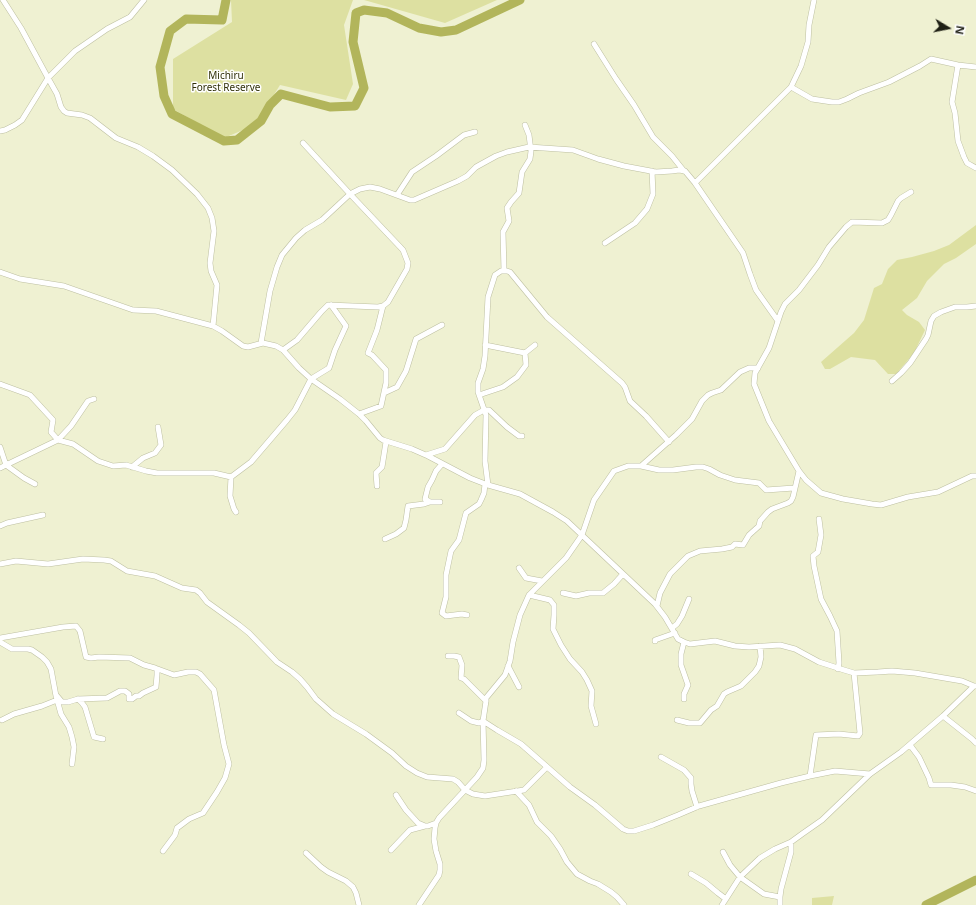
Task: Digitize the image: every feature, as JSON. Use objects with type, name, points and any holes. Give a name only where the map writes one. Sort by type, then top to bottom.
[{"type":"street","points":[[3,0],[21,28],[57,94],[61,107],[64,111],[90,118],[116,138],[138,147],[153,156],[172,170],[197,194],[208,208],[212,218],[214,231],[210,263],[216,285],[213,326]]},
{"type":"street","points":[[0,131],[15,125],[22,120],[48,78],[75,51],[107,29],[130,17],[144,0]]},
{"type":"street","points":[[695,183],[791,88],[801,66],[808,42],[809,25],[814,0]]},
{"type":"street","points":[[594,44],[653,137],[672,156],[695,183],[744,254],[756,290],[778,321]]},
{"type":"street","points":[[791,88],[812,99],[840,102],[889,82],[931,59],[976,67]]},
{"type":"street","points":[[958,65],[952,102],[955,113],[958,141],[967,163],[976,168]]},
{"type":"street","points":[[504,271],[503,232],[509,220],[507,208],[519,193],[522,172],[530,159],[531,147],[525,125]]},
{"type":"street","points":[[398,196],[412,172],[436,156],[464,134],[475,132]]},
{"type":"street","points":[[283,350],[297,340],[328,306],[383,306],[388,302],[407,269],[408,263],[403,250],[304,143]]},
{"type":"street","points":[[261,343],[270,291],[282,255],[296,238],[305,230],[322,220],[350,194],[360,188],[370,187],[380,189],[410,200],[414,200],[458,181],[467,176],[476,167],[496,156],[506,152],[531,147],[573,150],[624,166],[652,171],[685,171]]},
{"type":"street","points":[[605,243],[634,223],[647,209],[653,194],[652,171]]},
{"type":"street","points":[[911,192],[898,201],[892,215],[888,220],[882,224],[852,222],[829,247],[799,290],[781,312],[769,348],[755,373],[754,384],[769,421],[799,471],[806,480],[822,494],[876,505],[908,497],[938,492],[972,476],[976,476]]},
{"type":"street","points":[[468,615],[462,614],[446,616],[442,613],[446,597],[446,575],[451,551],[459,540],[466,513],[482,500],[487,485],[485,461],[486,415],[478,392],[478,383],[485,356],[488,297],[495,275],[501,271],[510,272],[547,317],[625,386],[630,401],[646,416],[669,442]]},
{"type":"street","points":[[0,272],[20,279],[64,286],[133,310],[156,311],[213,326],[243,346],[248,347],[261,343],[276,346],[283,350],[311,379],[359,414],[380,438],[386,442],[412,449],[487,485],[520,494],[567,521],[657,606],[678,639],[684,642],[690,644],[715,641],[735,646],[749,647],[780,645],[791,647],[819,662],[838,669],[854,672],[892,671],[957,680],[975,686],[910,745],[870,774],[822,820],[791,842],[760,858],[740,877],[722,905]]},
{"type":"street","points":[[236,512],[230,496],[231,477],[255,458],[288,420],[295,410],[311,379],[329,368],[346,326],[331,305]]},
{"type":"street","points":[[359,414],[380,406],[384,393],[386,370],[368,353],[377,330],[383,306]]},
{"type":"street","points":[[892,381],[910,363],[928,335],[931,321],[934,316],[955,307],[976,306]]},
{"type":"street","points":[[384,393],[396,387],[406,371],[416,339],[442,325]]},
{"type":"street","points":[[485,345],[526,353]]},
{"type":"street","points":[[479,395],[503,387],[517,377],[526,365],[526,353],[535,345]]},
{"type":"street","points":[[641,466],[669,442],[692,419],[702,401],[708,395],[721,390],[740,372],[749,368],[758,368]]},
{"type":"street","points":[[0,384],[30,394],[53,420],[52,432],[58,440],[73,444],[98,461],[113,466],[126,465],[157,473],[214,473],[231,477]]},
{"type":"street","points":[[0,468],[58,440],[72,426],[88,401],[94,399]]},
{"type":"street","points":[[426,455],[445,449],[475,415],[484,410],[490,410],[507,427],[519,436],[522,436]]},
{"type":"street","points":[[132,467],[143,458],[155,453],[161,445],[158,427]]},
{"type":"street","points":[[376,486],[376,473],[382,467],[386,442]]},
{"type":"street","points":[[0,447],[6,465],[24,478],[36,484]]},
{"type":"street","points":[[430,502],[425,499],[428,487],[436,471],[442,464]]},
{"type":"street","points":[[419,905],[439,875],[440,864],[434,839],[434,828],[436,823],[481,773],[483,768],[486,701],[505,675],[520,615],[529,594],[566,558],[582,536],[594,500],[614,471],[628,466],[641,466],[659,470],[703,467],[735,480],[759,483],[766,490],[794,488]]},
{"type":"street","points":[[657,606],[660,593],[670,574],[688,556],[700,551],[732,547],[735,544],[743,545],[749,535],[759,526],[760,521],[768,512],[772,509],[788,504],[793,497],[799,471]]},
{"type":"street","points":[[385,539],[404,528],[408,506],[430,502],[440,502]]},
{"type":"street","points":[[0,526],[6,523],[43,515]]},
{"type":"street","points":[[819,519],[821,536],[818,552],[813,556],[814,566],[821,599],[837,631],[838,669]]},
{"type":"street","points":[[0,564],[16,561],[48,564],[83,560],[104,560],[111,561],[127,571],[155,576],[182,588],[196,590],[207,602],[239,624],[277,662],[300,679],[316,699],[333,714],[366,734],[392,753],[406,766],[427,777],[453,779],[465,790],[473,794],[485,796],[524,790],[547,767]]},
{"type":"street","points":[[519,568],[526,578],[542,581]]},
{"type":"street","points":[[563,593],[576,596],[589,593],[603,593],[614,584],[622,574]]},
{"type":"street","points":[[529,594],[550,600],[554,605],[553,630],[570,659],[587,680],[592,691],[591,706],[596,724]]},
{"type":"street","points":[[655,641],[674,631],[689,599]]},
{"type":"street","points":[[0,638],[76,626],[80,631],[86,657],[130,658],[144,665],[174,675],[196,672],[200,674],[214,690],[229,764],[225,778],[203,813],[189,820],[178,828],[175,835],[163,851]]},
{"type":"street","points":[[0,642],[12,649],[32,650],[47,662],[51,669],[56,698],[61,714],[69,727],[72,737],[74,747],[72,764]]},
{"type":"street","points":[[684,642],[681,654],[681,665],[688,685],[684,694],[684,699]]},
{"type":"street","points":[[677,720],[688,723],[700,723],[711,710],[717,706],[724,694],[741,686],[755,672],[759,666],[761,657],[760,646]]},
{"type":"street","points":[[448,656],[459,657],[462,665],[461,678],[464,679],[486,701]]},
{"type":"street","points":[[508,666],[519,687]]},
{"type":"street","points":[[56,698],[62,702],[68,702],[107,698],[120,691],[125,691],[129,694],[129,699],[132,699],[156,687],[158,675],[155,668]]},
{"type":"street","points":[[158,675],[159,672],[164,671]]},
{"type":"street","points":[[810,776],[816,735],[839,734],[858,736],[860,733],[854,672]]},
{"type":"street","points":[[2,720],[14,714],[42,706],[56,698]]},
{"type":"street","points":[[78,700],[85,707],[94,737],[103,739]]},
{"type":"street","points":[[459,714],[471,721],[479,723],[484,721]]},
{"type":"street","points":[[943,716],[976,743]]},
{"type":"street","points":[[484,721],[521,744],[570,787],[595,805],[623,829],[634,831],[697,807],[781,783],[835,771],[870,774]]},
{"type":"street","points":[[910,745],[919,757],[930,778],[931,785],[951,785],[965,787],[976,791]]},
{"type":"street","points":[[661,757],[684,770],[691,778],[692,791],[697,807]]},
{"type":"street","points":[[516,791],[529,806],[537,822],[551,836],[560,848],[567,862],[577,874],[611,892],[624,905]]},
{"type":"street","points":[[396,795],[406,810],[418,823],[425,826]]},
{"type":"street","points":[[391,850],[410,830],[436,823]]},
{"type":"street","points":[[780,905],[781,889],[791,852],[791,842]]},
{"type":"street","points":[[306,852],[321,867],[346,881],[353,887],[356,893],[358,905]]},
{"type":"street","points":[[723,852],[730,865],[740,877],[764,894],[780,897]]},
{"type":"street","points":[[691,874],[706,883],[726,899]]},
{"type":"green space","name":"Michiru Forest Reserve","points":[[231,0],[353,0],[344,25],[353,84],[346,100],[280,85],[255,125],[224,138],[173,109],[173,59],[232,22]]},
{"type":"green space","points":[[364,0],[497,0],[445,23]]},
{"type":"green space","points":[[976,225],[976,244],[956,258],[944,264],[927,281],[917,298],[902,310],[907,315],[919,322],[925,330],[914,353],[896,374],[888,374],[875,360],[851,357],[830,369],[825,369],[821,362],[854,333],[864,320],[874,288],[882,284],[888,269],[897,260],[934,251],[949,245]]},
{"type":"green space","points":[[834,896],[832,905],[812,905],[812,898]]},
{"type":"waterway","points":[[226,0],[222,20],[186,19],[170,31],[160,67],[164,96],[172,114],[224,141],[237,140],[261,121],[270,105],[281,94],[330,107],[355,106],[364,88],[353,42],[356,13],[364,10],[387,13],[419,28],[441,32],[456,30],[520,0]]},
{"type":"waterway","points":[[926,905],[976,880]]}]
